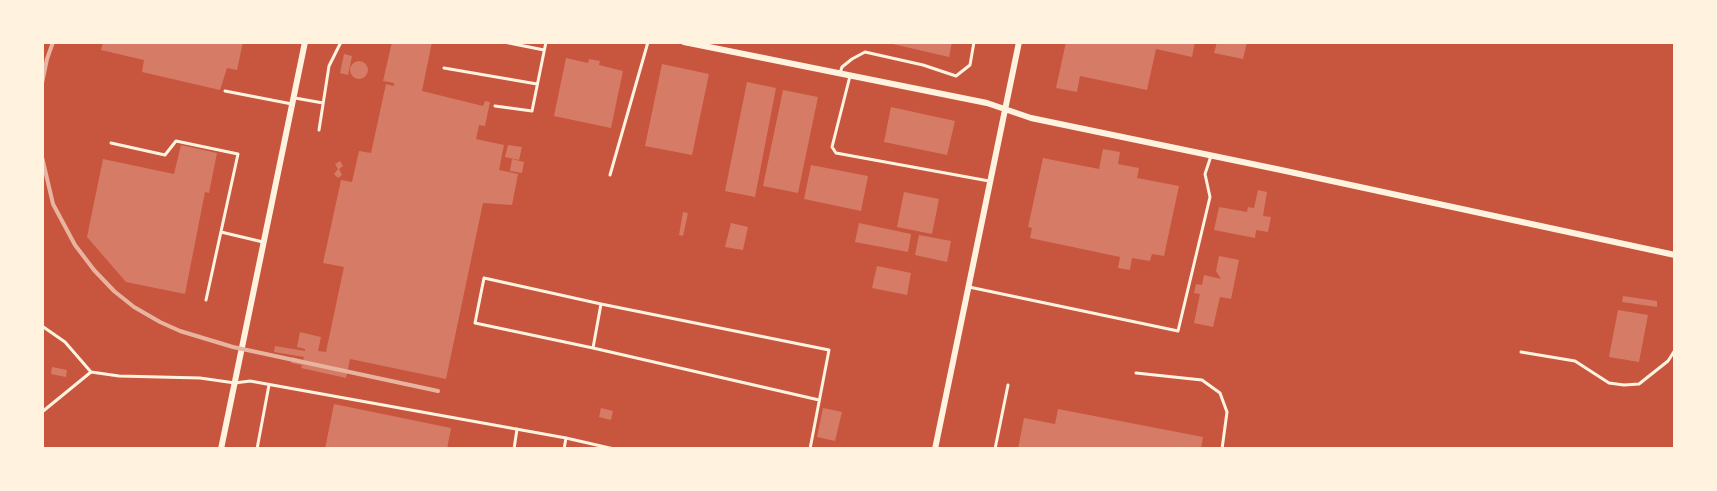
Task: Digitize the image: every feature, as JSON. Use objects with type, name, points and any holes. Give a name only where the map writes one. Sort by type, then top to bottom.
[{"type":"street","points":[[221,449],[305,42]]},
{"type":"street","points":[[684,42],[987,103],[1031,118],[1675,255]]},
{"type":"street","points":[[935,449],[1019,42]]},
{"type":"lane","points":[[319,130],[329,66],[341,42]]},
{"type":"lane","points":[[504,42],[544,50]]},
{"type":"lane","points":[[495,106],[532,111],[546,42]]},
{"type":"lane","points":[[610,175],[648,42]]},
{"type":"lane","points":[[839,73],[852,58],[865,52],[923,65],[957,76],[970,65],[974,42]]},
{"type":"lane","points":[[444,68],[537,84]]},
{"type":"lane","points":[[850,75],[832,147],[836,153],[991,181]]},
{"type":"lane","points":[[225,91],[323,103]]},
{"type":"lane","points":[[111,143],[165,155],[176,141],[238,154],[206,300]]},
{"type":"lane","points":[[969,288],[1178,331],[1210,197],[1205,174],[1212,155]]},
{"type":"lane","points":[[221,232],[264,242]]},
{"type":"lane","points":[[810,449],[829,350],[484,278],[475,323],[819,400]]},
{"type":"lane","points":[[593,348],[601,304]]},
{"type":"lane","points":[[42,326],[65,342],[91,372],[120,376],[200,378],[235,383],[250,381],[566,438],[614,449]]},
{"type":"lane","points":[[1521,352],[1575,361],[1608,383],[1624,386],[1639,384],[1668,361],[1675,350]]},
{"type":"lane","points":[[42,412],[91,372]]},
{"type":"lane","points":[[1136,373],[1202,380],[1220,393],[1227,412],[1222,449]]},
{"type":"lane","points":[[257,449],[269,385]]},
{"type":"lane","points":[[995,449],[1008,386]]},
{"type":"lane","points":[[514,449],[517,429]]},
{"type":"lane","points":[[564,449],[566,438]]},
{"type":"building","points":[[103,42],[243,42],[237,70],[227,68],[220,90],[142,72],[144,60],[101,50]]},
{"type":"building","points":[[392,42],[432,42],[422,91],[483,106],[485,101],[490,102],[485,126],[479,125],[476,139],[504,145],[499,170],[518,174],[512,205],[483,203],[446,379],[350,359],[346,378],[301,368],[302,365],[291,363],[292,357],[303,360],[304,357],[274,352],[275,346],[305,351],[297,347],[300,332],[321,337],[318,351],[326,352],[344,267],[323,263],[341,180],[352,182],[359,151],[371,153],[386,84],[394,86],[394,83],[383,81]]},
{"type":"building","points":[[884,42],[952,42],[949,57]]},
{"type":"building","points":[[1066,42],[1195,42],[1192,57],[1156,49],[1147,90],[1080,76],[1077,92],[1056,88]]},
{"type":"building","points":[[1217,42],[1247,42],[1243,59],[1214,53]]},
{"type":"building","points":[[344,54],[352,56],[348,75],[340,73]]},
{"type":"building","points":[[566,58],[588,63],[589,59],[600,61],[599,65],[623,71],[611,128],[554,116]]},
{"type":"building","points":[[359,61],[365,64],[368,70],[365,76],[359,79],[353,76],[350,70],[353,64]]},
{"type":"building","points":[[662,64],[709,74],[692,155],[645,146]]},
{"type":"building","points":[[747,82],[776,88],[755,197],[725,191]]},
{"type":"building","points":[[783,90],[818,97],[798,193],[763,186]]},
{"type":"building","points":[[891,107],[955,121],[947,155],[884,142]]},
{"type":"building","points":[[181,145],[217,153],[209,193],[205,192],[185,294],[126,282],[87,237],[103,159],[174,174]]},
{"type":"building","points":[[508,145],[522,147],[519,160],[505,157]]},
{"type":"building","points":[[1103,149],[1120,152],[1118,164],[1139,168],[1137,178],[1179,186],[1164,256],[1152,254],[1150,261],[1132,258],[1130,270],[1118,268],[1120,257],[1030,238],[1032,228],[1028,227],[1043,158],[1099,169]]},
{"type":"building","points":[[512,159],[524,162],[522,173],[510,171]]},
{"type":"building","points":[[340,161],[343,166],[339,169],[342,175],[338,178],[334,174],[338,169],[335,164]]},
{"type":"building","points":[[811,165],[868,176],[861,211],[804,199]]},
{"type":"building","points":[[1258,190],[1267,192],[1263,216],[1271,217],[1268,232],[1256,230],[1255,238],[1214,230],[1219,207],[1247,212],[1248,207],[1254,208]]},
{"type":"building","points":[[904,192],[939,199],[932,234],[897,227]]},
{"type":"building","points":[[683,212],[688,213],[683,236],[679,235]]},
{"type":"building","points":[[731,223],[748,227],[743,250],[725,247]]},
{"type":"building","points":[[859,223],[911,234],[908,252],[855,242]]},
{"type":"building","points":[[919,235],[951,241],[947,262],[915,255]]},
{"type":"building","points":[[1219,256],[1239,260],[1231,299],[1220,297],[1213,327],[1194,323],[1200,294],[1194,293],[1196,284],[1202,285],[1204,275],[1221,279],[1216,271]]},
{"type":"building","points":[[877,266],[911,273],[907,295],[872,288]]},
{"type":"building","points":[[1623,296],[1657,301],[1657,307],[1622,302]]},
{"type":"building","points":[[1618,310],[1648,315],[1639,362],[1609,357]]},
{"type":"building","points":[[52,367],[67,370],[66,377],[51,374]]},
{"type":"building","points":[[334,404],[451,428],[447,449],[325,449]]},
{"type":"building","points":[[601,408],[613,411],[611,420],[599,417]]},
{"type":"building","points":[[823,408],[842,412],[835,441],[817,437]]},
{"type":"building","points":[[1058,409],[1203,437],[1201,449],[1018,449],[1024,418],[1055,424]]},
{"type":"railway","points":[[42,83],[53,42]]},
{"type":"railway","points":[[42,157],[53,204],[75,245],[94,270],[114,291],[134,307],[180,331],[233,347],[438,391]]}]
